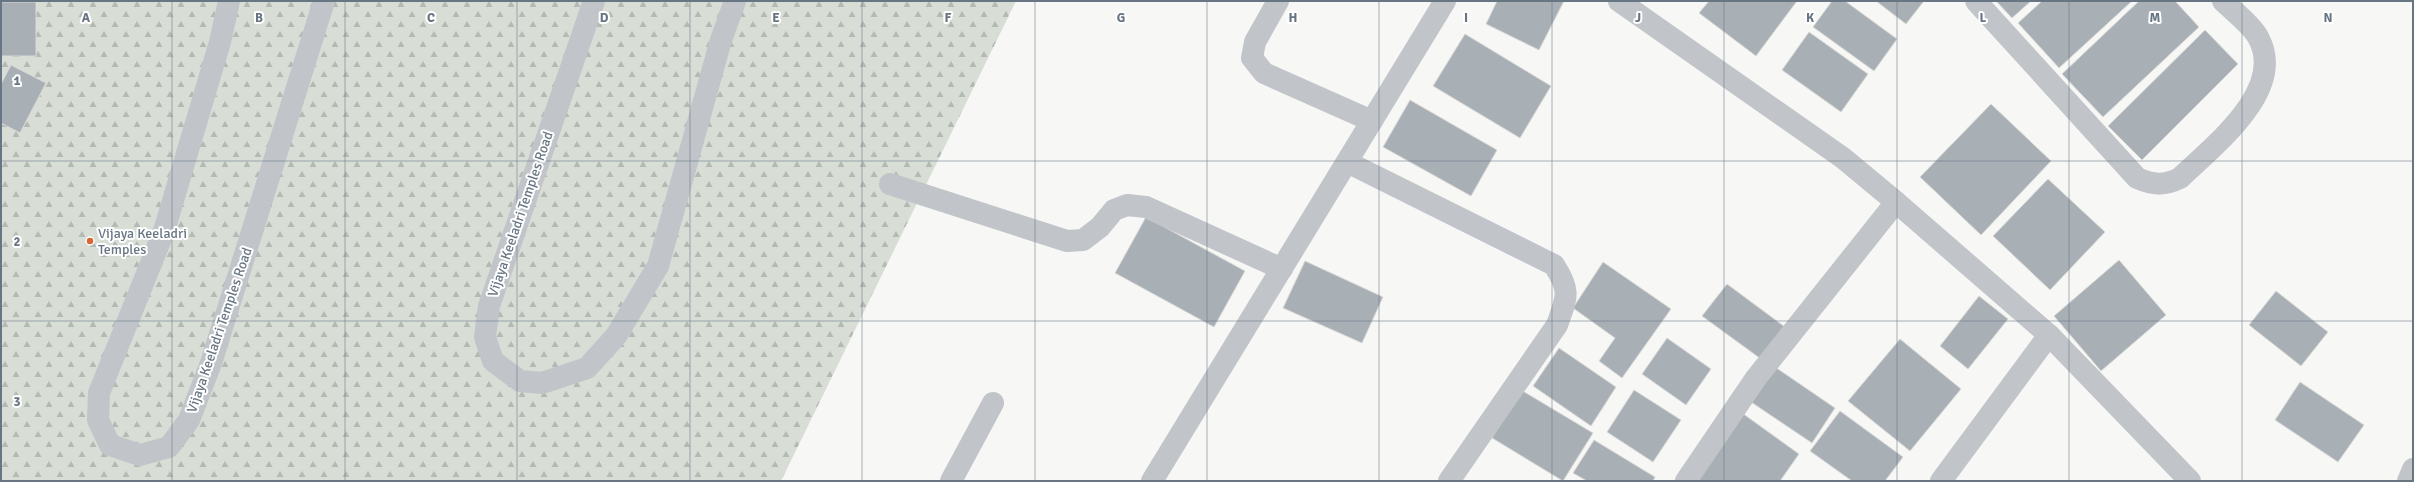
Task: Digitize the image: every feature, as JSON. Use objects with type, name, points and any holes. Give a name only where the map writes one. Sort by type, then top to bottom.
[{"type":"street","name":"Vijaya Keeladri Temples Road","points":[[229,1],[220,42],[164,231],[99,393],[98,420],[110,445],[140,455],[169,447],[189,420],[211,363],[324,1]]},
{"type":"street","name":"Vijaya Keeladri Temples Road","points":[[594,1],[489,306],[485,337],[493,361],[520,381],[542,383],[587,368],[616,336],[658,266],[721,40],[735,1]]},
{"type":"street","points":[[1278,1],[1255,42],[1252,58],[1264,73],[1372,121]]},
{"type":"street","points":[[1152,481],[1445,1]]},
{"type":"street","points":[[1619,1],[1843,158],[1896,202],[2050,335],[2190,481]]},
{"type":"street","points":[[1976,1],[2137,178],[2153,184],[2168,184],[2180,178],[2248,110],[2262,86],[2266,62],[2259,38],[2223,1]]},
{"type":"street","points":[[1347,162],[1554,265],[1565,282],[1565,302],[1557,325],[1448,481]]},
{"type":"street","points":[[890,184],[1067,241],[1083,240],[1100,227],[1114,210],[1127,205],[1146,207],[1282,270]]},
{"type":"street","points":[[1686,481],[1756,378],[1896,202]]},
{"type":"street","points":[[1940,481],[2050,335]]},
{"type":"street","points":[[951,481],[993,403]]},
{"type":"street","points":[[2408,481],[2413,469]]},
{"type":"green space","points":[[1,1],[1016,1],[781,481],[1,481]]},
{"type":"building","points":[[1497,1],[1564,1],[1539,50],[1486,24]]},
{"type":"building","points":[[1709,1],[1797,1],[1756,56],[1699,13]]},
{"type":"building","points":[[1832,1],[1845,1],[1897,39],[1874,71],[1813,27]]},
{"type":"building","points":[[1876,1],[1924,1],[1906,24]]},
{"type":"building","points":[[1996,1],[2031,1],[2012,18]]},
{"type":"building","points":[[2042,1],[2132,1],[2059,68],[2018,23]]},
{"type":"building","points":[[2139,1],[2175,1],[2199,27],[2103,117],[2062,74]]},
{"type":"building","points":[[1,2],[36,2],[36,56],[1,56]]},
{"type":"building","points":[[2205,30],[2238,64],[2142,160],[2108,126]]},
{"type":"building","points":[[1809,32],[1868,74],[1841,112],[1782,70]]},
{"type":"building","points":[[1465,34],[1551,86],[1520,138],[1433,86]]},
{"type":"building","points":[[11,65],[46,83],[20,133],[1,123],[1,84]]},
{"type":"building","points":[[1410,100],[1497,150],[1471,196],[1383,147]]},
{"type":"building","points":[[1991,104],[2051,161],[1981,235],[1920,177]]},
{"type":"building","points":[[2048,179],[2105,232],[2050,290],[1993,236]]},
{"type":"building","points":[[1146,217],[1245,271],[1214,327],[1115,273]]},
{"type":"building","points":[[2119,260],[2166,315],[2101,371],[2054,316]]},
{"type":"building","points":[[1305,261],[1383,297],[1362,343],[1283,308]]},
{"type":"building","points":[[1603,262],[1671,309],[1622,378],[1599,361],[1615,338],[1573,308]]},
{"type":"building","points":[[1727,284],[1785,327],[1761,359],[1702,316]]},
{"type":"building","points":[[2276,291],[2328,332],[2301,366],[2249,325]]},
{"type":"building","points":[[1979,296],[2008,319],[1968,369],[1940,346]]},
{"type":"building","points":[[1667,338],[1711,369],[1686,405],[1642,374]]},
{"type":"building","points":[[1900,339],[1961,389],[1910,451],[1848,401]]},
{"type":"building","points":[[1559,348],[1616,387],[1591,426],[1533,386]]},
{"type":"building","points":[[1775,367],[1835,408],[1812,443],[1751,402]]},
{"type":"building","points":[[2300,382],[2364,425],[2338,462],[2275,420]]},
{"type":"building","points":[[1521,390],[1593,433],[1563,481],[1492,438]]},
{"type":"building","points":[[1634,390],[1681,420],[1653,462],[1607,432]]},
{"type":"building","points":[[1840,411],[1903,457],[1885,481],[1852,481],[1810,451]]},
{"type":"building","points":[[1742,413],[1799,454],[1780,481],[1700,481],[1695,477]]},
{"type":"building","points":[[1594,440],[1655,477],[1653,481],[1587,481],[1573,473]]},
{"type":"place","name":"Vijaya Keeladri Temples","points":[[90,241]]}]
